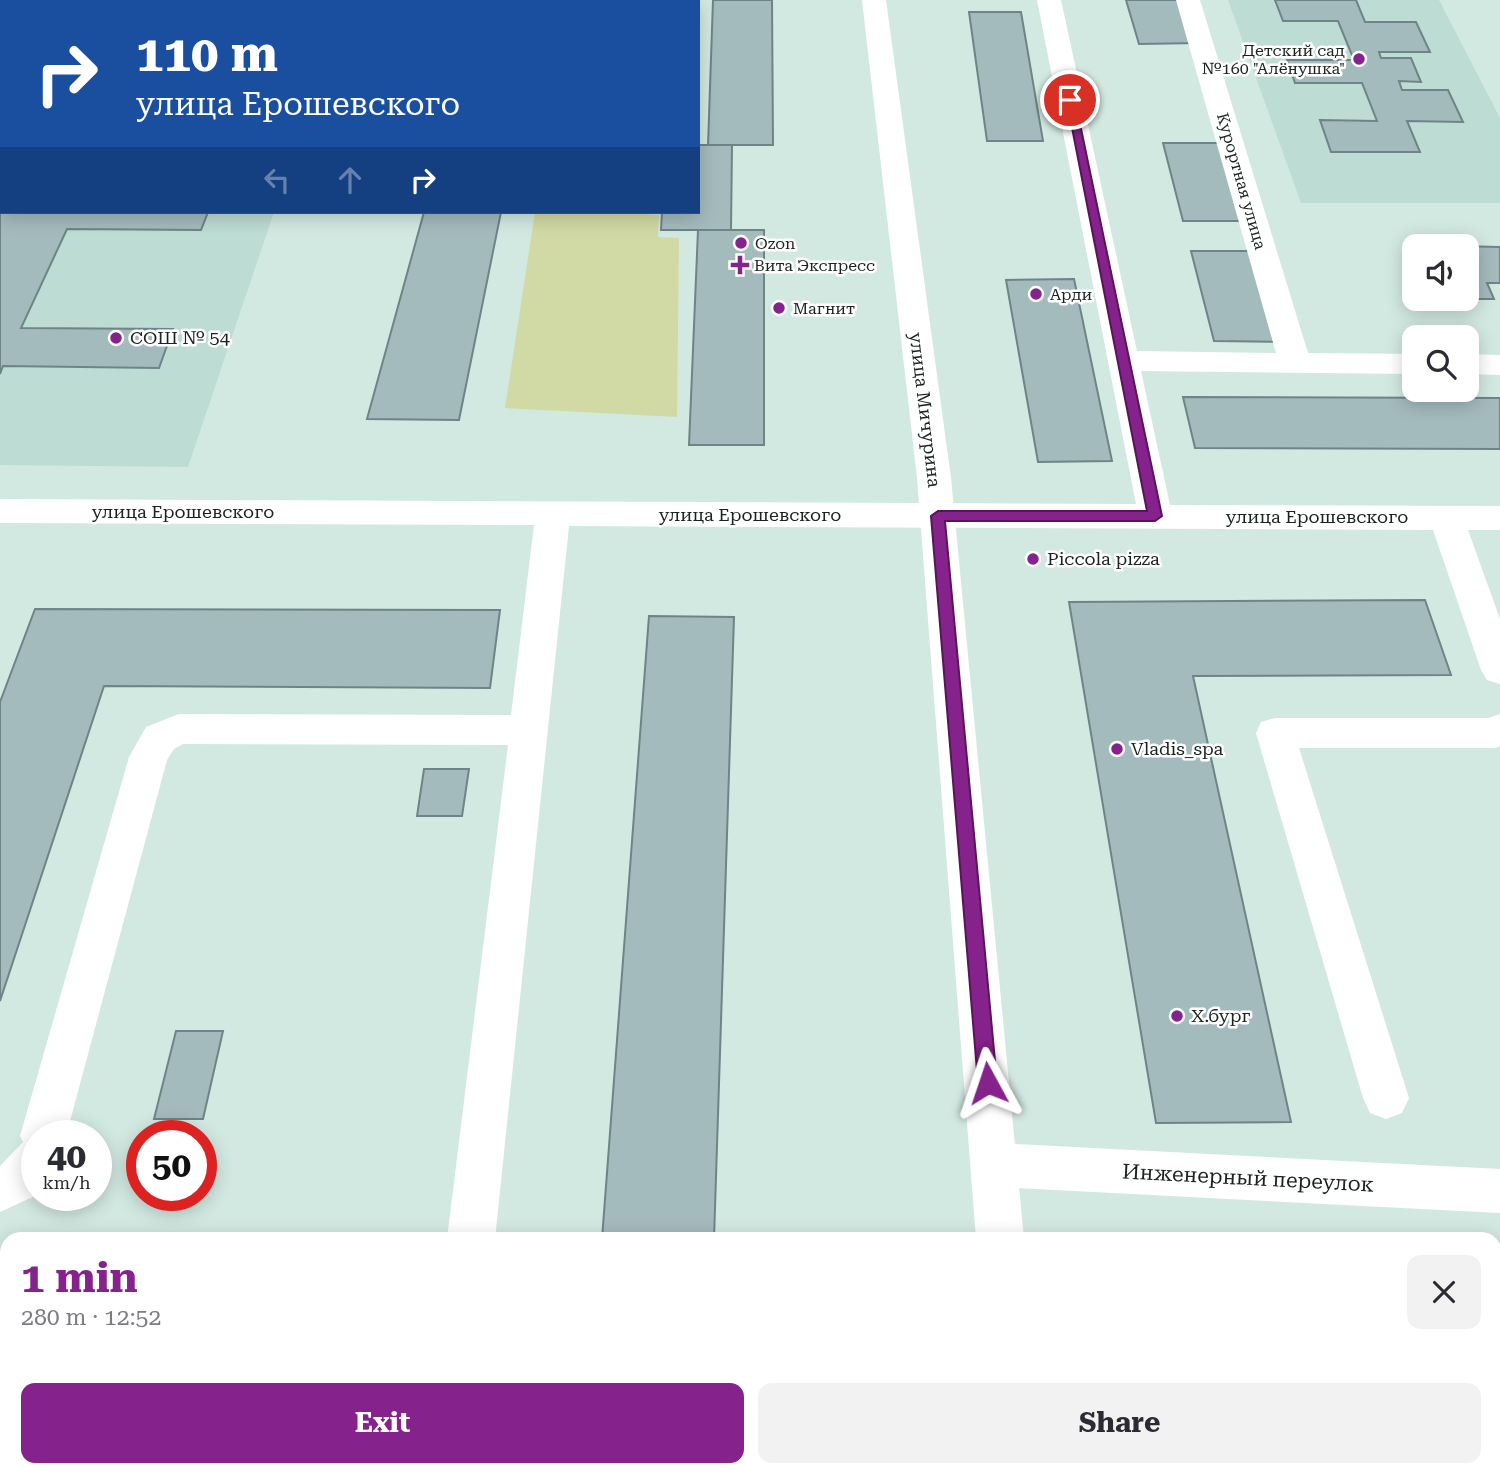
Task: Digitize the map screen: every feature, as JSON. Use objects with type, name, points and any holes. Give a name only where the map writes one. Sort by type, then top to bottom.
[{"type":"street","name":"улица Мичурина","points":[[874,0],[938,516],[1000,1232]]},
{"type":"street","points":[[1049,0],[1155,516]]},
{"type":"street","name":"Курортная улица","points":[[1188,0],[1295,363]]},
{"type":"street","points":[[1123,361],[1402,364]]},
{"type":"street","points":[[1479,364],[1500,365]]},
{"type":"street","name":"улица Ерошевского","points":[[0,511],[1500,518]]},
{"type":"street","points":[[472,1232],[553,514]]},
{"type":"street","points":[[1446,518],[1500,670]]},
{"type":"street","points":[[47,1120],[148,757],[160,738],[179,729],[529,730]]},
{"type":"street","points":[[1386,1098],[1275,733],[1495,733],[1500,729]]},
{"type":"street","name":"Инженерный переулок","points":[[995,1166],[1500,1191]]},
{"type":"street","points":[[0,1190],[21,1180]]},
{"type":"shaded area","name":"Детский сад №160 \"Алёнушка\"","points":[[1228,0],[1439,0],[1500,118],[1500,203],[1301,203]]},
{"type":"shaded area","name":"СОШ № 54","points":[[0,214],[273,214],[188,467],[0,465]]},
{"type":"green space","points":[[535,214],[659,215],[658,237],[679,238],[677,417],[505,408]]},
{"type":"building","points":[[713,0],[772,0],[773,145],[708,145]]},
{"type":"building","points":[[1126,0],[1183,0],[1198,43],[1139,44]]},
{"type":"building","points":[[1275,0],[1356,0],[1365,22],[1416,22],[1430,52],[1379,52],[1381,58],[1411,58],[1421,82],[1399,81],[1402,90],[1448,90],[1463,122],[1407,121],[1420,152],[1331,152],[1320,120],[1377,121],[1362,83],[1295,83],[1287,60],[1354,60],[1338,21],[1283,21]]},
{"type":"building","points":[[969,12],[1021,12],[1043,141],[987,141]]},
{"type":"building","points":[[1163,143],[1226,143],[1250,221],[1183,221]]},
{"type":"building","points":[[700,145],[732,145],[731,230],[661,230],[662,214],[700,214]]},
{"type":"building","points":[[0,214],[207,214],[201,230],[67,229],[21,328],[173,329],[159,368],[3,366],[0,374]]},
{"type":"building","points":[[423,214],[501,214],[459,420],[367,419]]},
{"type":"building","points":[[698,230],[764,230],[764,445],[689,445]]},
{"type":"building","points":[[1479,247],[1500,247],[1500,283],[1487,283],[1494,299],[1479,299]]},
{"type":"building","points":[[1191,251],[1259,251],[1286,342],[1214,341]]},
{"type":"building","points":[[1074,279],[1112,461],[1038,462],[1006,280]]},
{"type":"building","points":[[1183,397],[1402,398],[1402,402],[1479,402],[1479,398],[1500,398],[1500,449],[1195,448]]},
{"type":"building","points":[[1425,600],[1451,675],[1193,676],[1291,1122],[1156,1123],[1069,602]]},
{"type":"building","points":[[35,609],[500,610],[490,688],[104,686],[0,1001],[0,702]]},
{"type":"building","points":[[649,616],[734,617],[714,1232],[603,1232]]},
{"type":"building","points":[[424,769],[469,769],[462,816],[417,816]]},
{"type":"building","points":[[176,1031],[223,1031],[203,1119],[154,1119]]},
{"type":"place","name":"Детский сад №160 \"Алёнушка\"","points":[[1359,59]]},
{"type":"place","name":"Ozon","points":[[741,243]]},
{"type":"place","name":"Вита Экспресс","points":[[740,265]]},
{"type":"place","name":"Арди","points":[[1036,294]]},
{"type":"place","name":"Магнит","points":[[779,308]]},
{"type":"place","name":"СОШ № 54","points":[[116,338]]},
{"type":"place","name":"Piccola pizza","points":[[1033,559]]},
{"type":"place","name":"Vladis_spa","points":[[1117,749]]},
{"type":"place","name":"Х.бург","points":[[1177,1016]]},
{"type":"route","points":[[988,1083],[938,516],[1155,516],[1070,100]]}]
